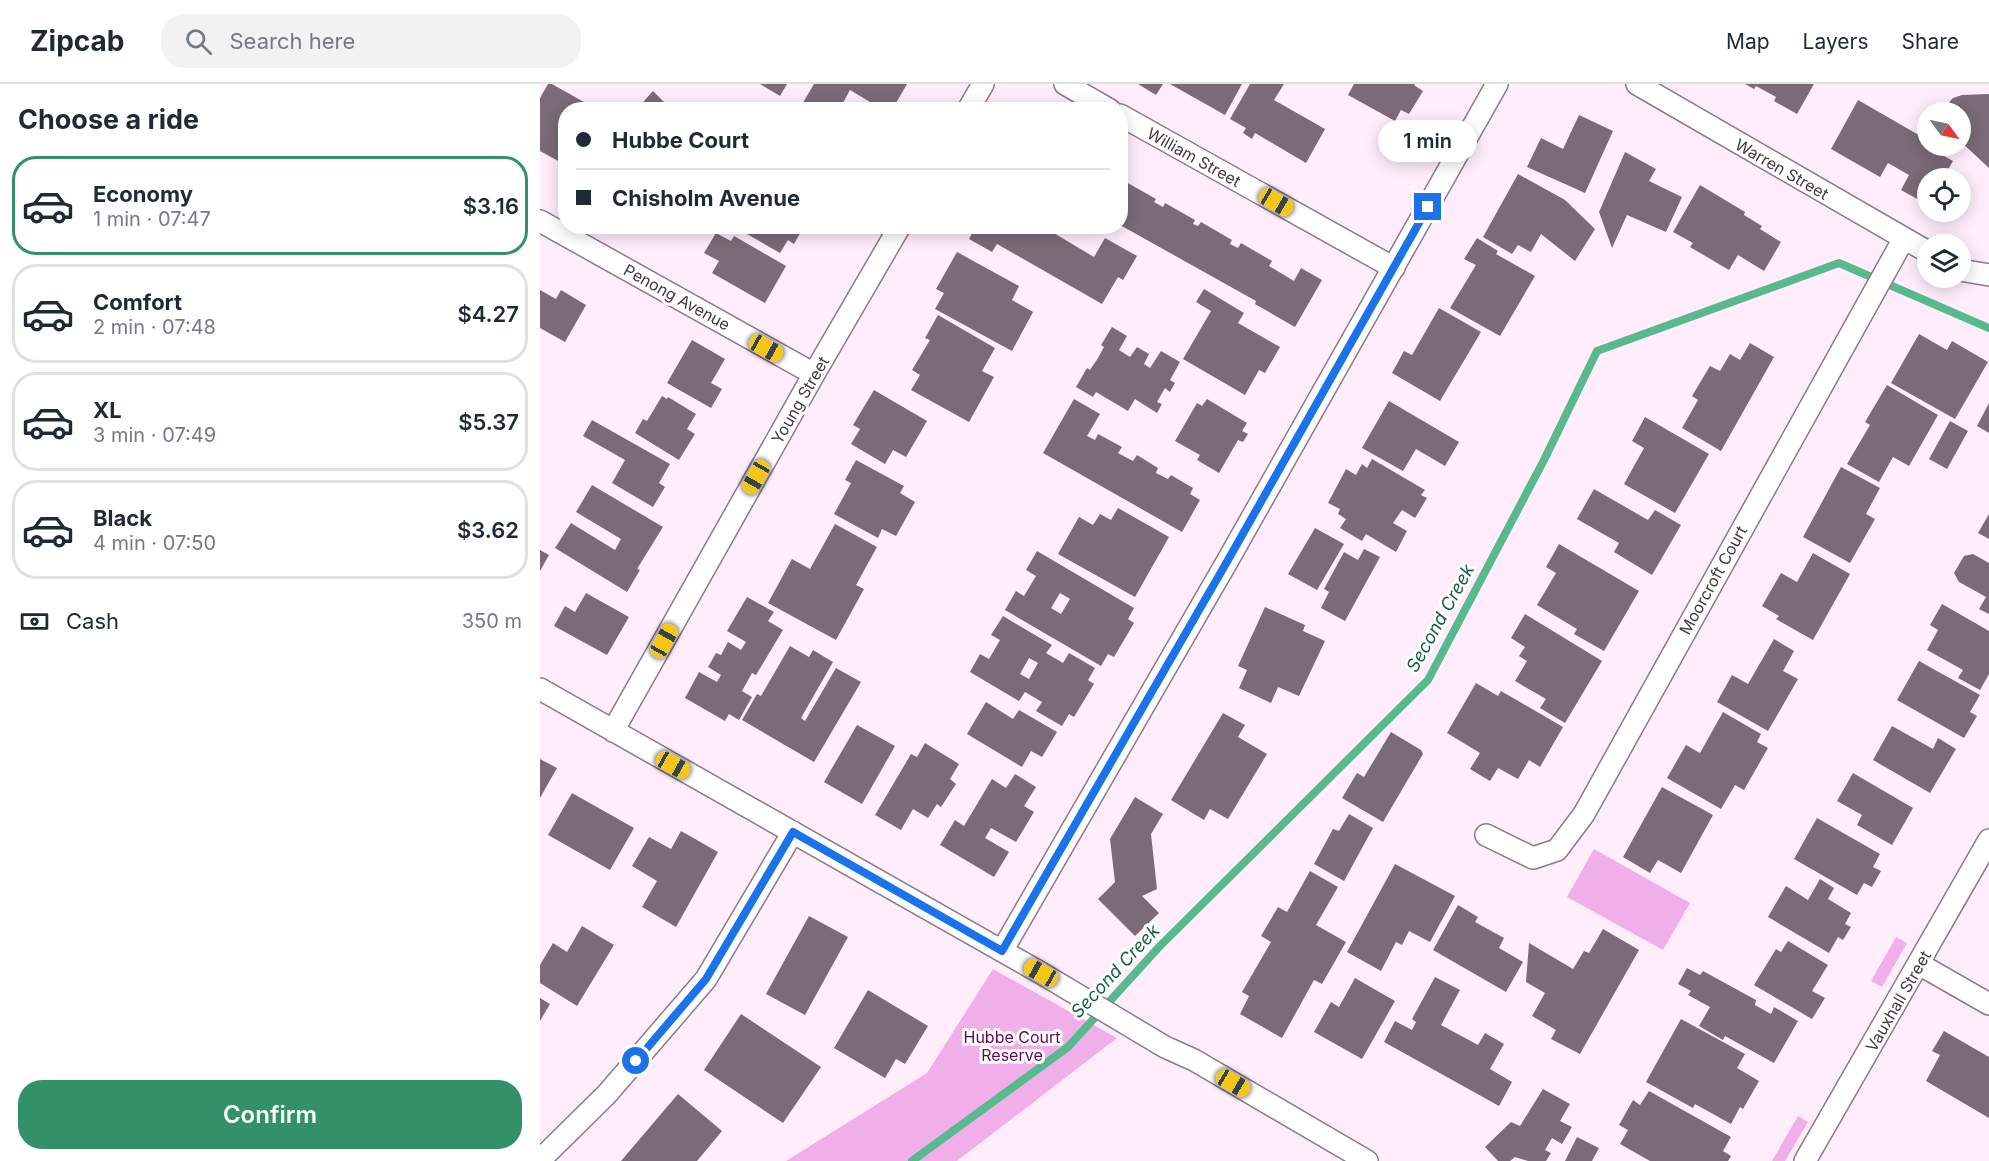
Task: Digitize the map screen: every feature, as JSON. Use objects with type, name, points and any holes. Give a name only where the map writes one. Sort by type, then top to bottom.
[{"type":"street","points":[[973,102],[983,84]]},
{"type":"street","points":[[1065,84],[1096,102]]},
{"type":"street","points":[[1002,951],[1228,560],[1497,84]]},
{"type":"street","name":"Warren Street","points":[[1637,84],[1917,247]]},
{"type":"street","name":"William Street","points":[[1128,119],[1394,268]]},
{"type":"street","name":"Penong Avenue","points":[[540,221],[558,231]]},
{"type":"street","name":"Penong Avenue","points":[[563,234],[814,374]]},
{"type":"street","name":"Young Street","points":[[613,732],[895,234]]},
{"type":"street","name":"Moorcroft Court","points":[[1486,835],[1533,858],[1557,850],[1584,814],[1903,240]]},
{"type":"street","points":[[1971,272],[1989,275]]},
{"type":"street","points":[[540,689],[1002,951],[1165,1047],[1194,1060],[1367,1161]]},
{"type":"street","points":[[540,1160],[607,1094],[706,979],[793,832]]},
{"type":"street","name":"Vauxhall Street","points":[[1805,1161],[1989,840]]},
{"type":"street","points":[[1919,964],[1989,1004]]},
{"type":"green space","points":[[1594,849],[1690,903],[1663,950],[1567,897]]},
{"type":"green space","points":[[1896,937],[1907,943],[1882,987],[1871,981]]},
{"type":"green space","name":"Hubbe Court Reserve","points":[[993,969],[1117,1038],[957,1161],[786,1161],[927,1073]]},
{"type":"green space","points":[[1798,1116],[1808,1122],[1785,1161],[1772,1161]]},
{"type":"building","points":[[548,84],[552,84],[584,102],[558,102],[558,161],[540,151],[540,98]]},
{"type":"building","points":[[760,84],[787,84],[780,96]]},
{"type":"building","points":[[814,84],[907,84],[897,102],[870,102],[850,90],[843,102],[803,102]]},
{"type":"building","points":[[1138,84],[1163,84],[1156,95]]},
{"type":"building","points":[[1170,84],[1242,84],[1225,115]]},
{"type":"building","points":[[1250,84],[1284,84],[1274,100],[1325,129],[1306,163],[1255,133],[1252,139],[1243,133],[1246,128],[1230,119]]},
{"type":"building","points":[[1354,84],[1415,84],[1423,91],[1409,114],[1401,110],[1395,121],[1348,95]]},
{"type":"building","points":[[1745,84],[1814,84],[1797,114],[1774,101],[1776,97],[1756,86],[1754,89]]},
{"type":"building","points":[[653,91],[664,102],[643,102]]},
{"type":"building","points":[[1989,94],[1989,168],[1971,151],[1971,102],[1949,102],[1962,95]]},
{"type":"building","points":[[1858,100],[1917,134],[1917,156],[1944,156],[1953,161],[1949,168],[1917,168],[1917,199],[1901,190],[1909,175],[1888,163],[1880,177],[1831,149]]},
{"type":"building","points":[[1579,115],[1613,131],[1585,193],[1527,167],[1541,138],[1563,149]]},
{"type":"building","points":[[1625,152],[1656,169],[1649,181],[1682,197],[1666,232],[1627,215],[1612,248],[1599,212]]},
{"type":"building","points":[[1518,174],[1565,200],[1595,229],[1575,261],[1541,234],[1531,252],[1518,245],[1512,254],[1483,237]]},
{"type":"building","points":[[1128,183],[1156,199],[1154,202],[1163,207],[1165,203],[1195,220],[1193,224],[1198,226],[1201,222],[1232,240],[1230,244],[1238,248],[1241,243],[1272,261],[1269,266],[1294,281],[1301,268],[1322,280],[1295,327],[1255,304],[1256,301],[1128,229]]},
{"type":"building","points":[[1700,185],[1745,212],[1744,215],[1762,226],[1760,229],[1781,242],[1764,271],[1738,255],[1729,270],[1690,247],[1693,243],[1673,232]]},
{"type":"building","points":[[715,234],[731,241],[734,236],[786,266],[765,303],[712,273],[719,261],[704,253]]},
{"type":"building","points":[[747,234],[800,234],[794,244],[788,240],[780,253]]},
{"type":"building","points":[[972,234],[1055,234],[1094,257],[1105,238],[1137,256],[1123,280],[1118,277],[1102,304],[997,244],[992,252],[969,239]]},
{"type":"building","points":[[1477,238],[1498,251],[1496,254],[1535,276],[1500,336],[1450,308],[1476,265],[1464,259]]},
{"type":"building","points":[[957,252],[1019,286],[1012,300],[1033,312],[1012,351],[935,309],[944,293],[936,289]]},
{"type":"building","points":[[1204,289],[1244,313],[1238,323],[1280,347],[1265,373],[1259,370],[1245,395],[1183,359],[1211,311],[1196,302]]},
{"type":"building","points":[[540,290],[556,299],[561,290],[586,305],[565,342],[540,328]]},
{"type":"building","points":[[1439,308],[1481,332],[1440,401],[1392,373],[1404,351],[1412,355]]},
{"type":"building","points":[[938,315],[995,348],[982,371],[994,377],[969,422],[911,390],[920,375],[912,370],[930,340],[925,338]]},
{"type":"building","points":[[1112,327],[1127,336],[1119,350],[1130,357],[1137,347],[1149,354],[1144,364],[1150,368],[1161,351],[1180,362],[1170,380],[1175,383],[1170,392],[1165,388],[1157,402],[1162,404],[1157,413],[1135,399],[1128,411],[1096,392],[1093,397],[1076,387],[1087,368],[1090,370],[1098,358],[1104,347],[1101,345]]},
{"type":"building","points":[[1919,334],[1947,350],[1952,341],[1988,362],[1955,419],[1891,383]]},
{"type":"building","points":[[692,340],[725,359],[711,383],[722,389],[711,408],[667,383]]},
{"type":"building","points":[[1750,343],[1774,357],[1721,451],[1682,428],[1698,400],[1692,396],[1710,366],[1720,371],[1730,354],[1740,360]]},
{"type":"building","points":[[1887,385],[1938,415],[1909,466],[1893,457],[1879,482],[1847,464],[1870,425],[1865,422]]},
{"type":"building","points":[[874,390],[927,421],[906,457],[893,450],[885,464],[851,444],[860,429],[853,425]]},
{"type":"building","points":[[662,396],[667,399],[668,397],[696,414],[687,429],[695,434],[679,460],[635,433],[643,419],[647,421]]},
{"type":"building","points":[[1074,399],[1100,414],[1087,436],[1095,440],[1098,434],[1122,447],[1118,453],[1133,461],[1137,455],[1158,468],[1156,473],[1168,479],[1171,475],[1193,488],[1190,494],[1200,500],[1182,532],[1043,453]]},
{"type":"building","points":[[1207,399],[1247,423],[1242,431],[1248,434],[1243,442],[1238,440],[1219,473],[1197,460],[1200,455],[1175,441],[1197,403],[1202,406]]},
{"type":"building","points":[[1389,401],[1459,442],[1445,466],[1416,449],[1403,471],[1362,448]]},
{"type":"building","points":[[1989,403],[1989,433],[1977,426]]},
{"type":"building","points":[[1645,417],[1709,454],[1675,513],[1624,484],[1644,448],[1632,441]]},
{"type":"building","points":[[592,420],[670,464],[659,483],[665,487],[653,507],[612,483],[625,460],[583,436]]},
{"type":"building","points":[[1950,421],[1968,431],[1947,469],[1929,459]]},
{"type":"building","points":[[1372,459],[1425,490],[1421,495],[1427,498],[1415,518],[1402,510],[1393,523],[1407,531],[1396,552],[1366,534],[1362,541],[1340,528],[1346,519],[1338,514],[1340,509],[1328,503],[1346,469],[1356,475],[1362,464],[1367,468]]},
{"type":"building","points":[[856,460],[904,486],[900,493],[915,502],[896,536],[882,529],[878,538],[834,514],[851,483],[845,480]]},
{"type":"building","points":[[1841,467],[1880,488],[1866,514],[1875,519],[1850,563],[1803,537]]},
{"type":"building","points":[[592,485],[663,527],[637,569],[640,570],[627,592],[555,548],[571,523],[615,550],[621,539],[576,512]]},
{"type":"building","points":[[1594,489],[1648,520],[1655,510],[1681,525],[1652,575],[1614,552],[1619,543],[1577,519]]},
{"type":"building","points":[[1118,508],[1169,537],[1135,597],[1058,554],[1079,517],[1093,525],[1100,514],[1111,520]]},
{"type":"building","points":[[1989,514],[1989,539],[1978,533]]},
{"type":"building","points":[[835,524],[877,547],[856,585],[864,589],[836,640],[768,603],[792,559],[810,569]]},
{"type":"building","points":[[1315,528],[1344,544],[1317,590],[1288,574]]},
{"type":"building","points":[[1559,544],[1639,591],[1604,651],[1574,634],[1577,629],[1537,605],[1556,573],[1546,567]]},
{"type":"building","points":[[1364,549],[1380,557],[1345,621],[1321,608],[1329,592],[1324,589],[1344,552],[1358,560]]},
{"type":"building","points":[[540,550],[549,555],[540,571]]},
{"type":"building","points":[[1037,551],[1134,608],[1128,619],[1134,623],[1114,657],[1108,654],[1101,666],[1005,610],[1016,591],[1024,596],[1036,576],[1026,570]],"holes":[[[1060,593],[1070,599],[1061,614],[1051,608]]]},
{"type":"building","points":[[1813,553],[1850,574],[1813,640],[1776,619],[1779,616],[1762,606],[1781,573],[1797,582]]},
{"type":"building","points":[[1973,554],[1989,563],[1989,614],[1979,609],[1986,597],[1959,582],[1954,573],[1964,556]]},
{"type":"building","points":[[586,593],[629,617],[607,655],[554,626],[565,606],[575,612]]},
{"type":"building","points":[[747,597],[774,612],[768,621],[783,630],[756,675],[752,673],[742,691],[752,697],[739,720],[729,714],[725,721],[685,698],[699,672],[717,682],[721,675],[708,667],[716,653],[721,655],[728,642],[741,650],[746,642],[727,631]]},
{"type":"building","points":[[1942,604],[1989,631],[1989,674],[1980,690],[1958,678],[1963,670],[1927,650],[1938,630],[1930,625]]},
{"type":"building","points":[[1265,607],[1305,625],[1303,631],[1325,641],[1299,696],[1278,687],[1271,703],[1239,688],[1247,670],[1238,666]]},
{"type":"building","points":[[1525,614],[1602,661],[1565,723],[1540,708],[1546,699],[1515,681],[1527,661],[1519,656],[1525,647],[1511,638]]},
{"type":"building","points":[[1003,616],[1052,645],[1046,653],[1063,663],[1069,653],[1095,668],[1088,680],[1094,684],[1074,717],[1069,714],[1062,726],[1036,711],[1042,702],[1025,692],[1019,701],[970,672],[980,654],[989,659],[1000,640],[991,635]],"holes":[[[1029,658],[1038,663],[1029,679],[1020,674]]]},
{"type":"building","points":[[1774,639],[1794,651],[1783,671],[1798,679],[1768,731],[1717,702],[1732,675],[1748,684]]},
{"type":"building","points":[[790,646],[809,657],[813,650],[833,662],[801,718],[805,721],[836,668],[861,682],[814,762],[742,720],[757,694],[761,696]]},
{"type":"building","points":[[1919,661],[1980,695],[1970,712],[1977,716],[1964,738],[1897,700]]},
{"type":"building","points":[[1476,683],[1498,696],[1501,691],[1563,727],[1540,767],[1529,760],[1518,779],[1498,768],[1490,781],[1470,769],[1480,753],[1447,733]]},
{"type":"building","points":[[986,702],[1013,719],[1019,710],[1057,732],[1042,757],[1031,751],[1022,767],[967,734]]},
{"type":"building","points":[[1723,712],[1761,734],[1757,742],[1768,748],[1744,790],[1735,785],[1721,809],[1667,778],[1686,745],[1700,753]]},
{"type":"building","points":[[1223,713],[1245,725],[1238,737],[1267,754],[1228,819],[1210,809],[1204,820],[1171,800]]},
{"type":"building","points":[[857,725],[895,746],[862,804],[824,782]]},
{"type":"building","points":[[1892,726],[1933,749],[1938,738],[1956,749],[1930,793],[1873,760]]},
{"type":"building","points":[[1391,732],[1421,750],[1423,754],[1383,822],[1342,798],[1357,773],[1364,777]]},
{"type":"building","points":[[925,743],[959,764],[950,779],[956,784],[941,807],[937,804],[928,818],[913,809],[901,830],[875,815],[911,754],[917,757]]},
{"type":"building","points":[[540,759],[557,768],[540,798]]},
{"type":"building","points":[[1853,773],[1913,808],[1892,845],[1857,825],[1862,815],[1837,801]]},
{"type":"building","points":[[1015,774],[1036,787],[1024,806],[1034,812],[1016,842],[991,828],[985,838],[1009,852],[994,877],[940,845],[955,820],[964,826],[992,779],[1006,788]]},
{"type":"building","points":[[1662,787],[1713,815],[1681,873],[1658,860],[1650,873],[1623,857]]},
{"type":"building","points":[[572,793],[634,828],[610,870],[548,835]]},
{"type":"building","points":[[1135,797],[1163,814],[1151,834],[1157,889],[1142,896],[1159,913],[1135,936],[1098,899],[1115,882],[1110,839]]},
{"type":"building","points":[[1349,814],[1373,828],[1344,881],[1314,864],[1333,829],[1339,831]]},
{"type":"building","points":[[1817,818],[1880,854],[1873,867],[1881,871],[1872,887],[1864,883],[1857,895],[1794,859]]},
{"type":"building","points":[[681,831],[718,852],[676,927],[642,907],[657,881],[632,866],[649,837],[671,849]]},
{"type":"building","points":[[1395,864],[1455,896],[1430,942],[1409,931],[1402,945],[1396,942],[1381,971],[1347,952]]},
{"type":"building","points":[[1310,871],[1338,887],[1316,925],[1346,942],[1322,984],[1314,980],[1282,1038],[1240,1014],[1249,996],[1242,992],[1271,942],[1261,936],[1278,907],[1287,912]]},
{"type":"building","points":[[1820,879],[1834,888],[1828,899],[1851,913],[1845,924],[1851,927],[1843,940],[1838,937],[1829,953],[1768,917],[1786,886],[1808,900]]},
{"type":"building","points":[[1458,905],[1478,917],[1475,922],[1504,938],[1499,948],[1523,962],[1506,992],[1433,950]]},
{"type":"building","points":[[809,916],[848,937],[805,1015],[766,994]]},
{"type":"building","points":[[582,926],[614,945],[577,1006],[540,983],[540,965],[553,943],[567,952]]},
{"type":"building","points":[[1603,929],[1639,950],[1580,1054],[1551,1039],[1556,1030],[1532,1016],[1545,993],[1526,982],[1529,943],[1573,969],[1584,951],[1589,953]]},
{"type":"building","points":[[1788,941],[1828,965],[1812,991],[1825,998],[1812,1019],[1754,985],[1776,949],[1781,952]]},
{"type":"building","points":[[1687,968],[1700,975],[1703,971],[1756,1000],[1755,1005],[1771,1014],[1774,1007],[1798,1021],[1774,1063],[1725,1036],[1723,1040],[1699,1026],[1710,1007],[1688,995],[1691,991],[1678,984]]},
{"type":"building","points":[[1435,977],[1460,990],[1441,1025],[1478,1045],[1485,1033],[1504,1044],[1490,1069],[1512,1082],[1499,1106],[1384,1042],[1395,1021],[1412,1030],[1416,1022],[1412,1019]]},
{"type":"building","points":[[1355,978],[1395,1001],[1362,1059],[1314,1032],[1331,1002],[1339,1007]]},
{"type":"building","points":[[868,990],[928,1026],[905,1064],[896,1059],[885,1078],[834,1048]]},
{"type":"building","points":[[540,998],[550,1004],[540,1021]]},
{"type":"building","points":[[741,1014],[821,1067],[783,1123],[704,1070]]},
{"type":"building","points":[[1681,1019],[1745,1054],[1737,1068],[1759,1081],[1743,1109],[1740,1107],[1731,1124],[1695,1104],[1693,1108],[1646,1082]]},
{"type":"building","points":[[1944,1031],[1989,1057],[1989,1118],[1926,1081],[1940,1055],[1932,1051]]},
{"type":"building","points":[[1543,1089],[1570,1104],[1560,1121],[1572,1127],[1562,1144],[1552,1138],[1545,1150],[1551,1153],[1546,1161],[1528,1161],[1515,1157],[1510,1161],[1498,1161],[1485,1147],[1511,1122],[1520,1126]]},
{"type":"building","points":[[1649,1091],[1731,1137],[1723,1151],[1731,1156],[1728,1161],[1650,1161],[1620,1144],[1628,1130],[1619,1125],[1633,1100],[1640,1105]]},
{"type":"building","points":[[678,1094],[722,1131],[697,1161],[621,1161]]},
{"type":"building","points":[[1577,1137],[1599,1148],[1592,1161],[1565,1161]]},
{"type":"waterway","name":"Second Creek","points":[[912,1161],[1068,1047],[1159,947],[1428,680],[1544,460],[1597,351],[1839,263],[1989,328]]},
{"type":"route","points":[[636,1061],[706,979],[793,832],[1002,951],[1228,560],[1428,207]]}]
